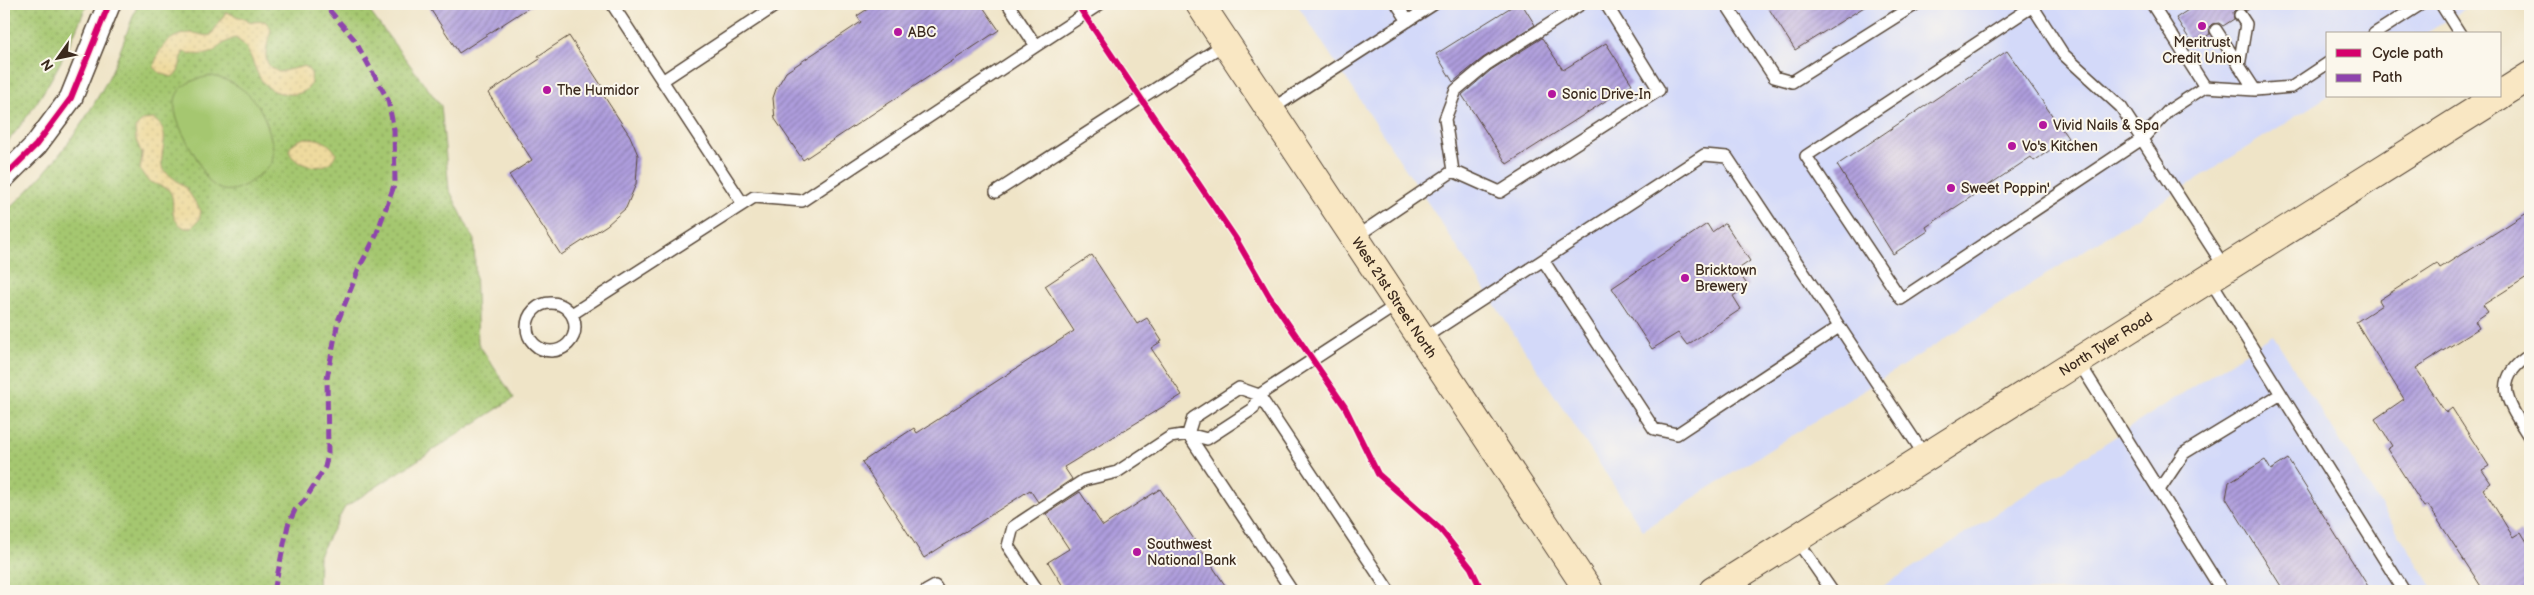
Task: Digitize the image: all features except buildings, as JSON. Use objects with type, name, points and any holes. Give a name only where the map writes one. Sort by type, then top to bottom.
[{"type":"main road","name":"West 21st Street North","points":[[1200,4],[1589,591]]},
{"type":"main road","name":"North Tyler Road","points":[[2502,95],[2530,76]]},
{"type":"main road","name":"North Tyler Road","points":[[1713,591],[2497,98]]},
{"type":"street","points":[[4,177],[36,145],[71,98],[109,4]]},
{"type":"lane","points":[[662,81],[778,4]]},
{"type":"lane","points":[[1008,4],[1036,46]]},
{"type":"lane","points":[[572,314],[754,197],[802,201],[1100,4]]},
{"type":"lane","points":[[1397,4],[1408,21]]},
{"type":"lane","points":[[1270,110],[1434,4]]},
{"type":"lane","points":[[1453,171],[1445,119],[1456,90],[1487,64],[1581,4]]},
{"type":"lane","points":[[1453,171],[1500,192],[1659,90],[1606,4]]},
{"type":"lane","points":[[1726,4],[1774,78],[1792,82],[1916,4]]},
{"type":"lane","points":[[2152,4],[2205,87]]},
{"type":"lane","points":[[2377,32],[2421,4]]},
{"type":"lane","points":[[2441,4],[2459,32]]},
{"type":"lane","points":[[614,5],[743,204]]},
{"type":"lane","points":[[2326,65],[2292,87],[2255,90],[2205,87],[2168,111],[2142,140],[1901,299],[1806,156],[2032,5],[2063,54],[2121,107],[2142,140],[2217,273],[2281,394],[2404,591]]},
{"type":"lane","points":[[2239,66],[2246,24],[2240,15]]},
{"type":"lane","points":[[2216,30],[2255,90]]},
{"type":"lane","points":[[996,192],[1226,43]]},
{"type":"lane","points":[[1422,339],[1704,155],[1726,157],[1925,456]]},
{"type":"lane","points":[[1354,238],[1453,171]]},
{"type":"lane","points":[[1543,260],[1654,429],[1677,434],[1839,327]]},
{"type":"lane","points":[[547,303],[557,304],[572,314],[574,333],[571,341],[564,348],[555,351],[546,350],[537,347],[531,340],[527,331],[528,322],[532,313],[538,307],[547,303]]},
{"type":"lane","points":[[1038,591],[1008,546],[1013,527],[1084,480],[1117,472],[1170,437],[1188,434],[1207,439],[1253,409],[1260,395],[1398,304]]},
{"type":"lane","points":[[2530,355],[2518,362],[2506,380],[2507,402],[2530,438]]},
{"type":"lane","points":[[2078,361],[2222,591]]},
{"type":"lane","points":[[1188,434],[1193,418],[1239,388],[1260,395],[1389,591]]},
{"type":"lane","points":[[2159,490],[2184,453],[2281,394]]},
{"type":"lane","points":[[1188,434],[1292,591]]},
{"type":"lane","points":[[1796,539],[1832,591]]},
{"type":"lane","points":[[926,591],[935,586],[938,591]]},
{"type":"shaded area","points":[[1297,4],[2473,4],[2428,32],[2326,32],[2326,97],[1643,530]]},
{"type":"shaded area","points":[[2273,335],[2435,591],[1876,591]]},
{"type":"green space","points":[[4,4],[87,4],[61,61],[41,96],[4,146]]},
{"type":"green space","points":[[138,4],[364,4],[441,106],[449,189],[474,240],[478,343],[514,398],[345,507],[319,555],[318,591],[4,591],[4,213],[50,166],[88,113],[110,75]]},
{"type":"green space","points":[[212,76],[234,84],[250,96],[267,124],[273,148],[272,161],[265,170],[247,184],[230,190],[222,190],[214,186],[202,170],[182,131],[175,106],[176,96],[182,87],[194,80]]},
{"type":"sand","points":[[226,12],[252,22],[265,21],[271,28],[266,53],[268,64],[279,72],[305,66],[311,73],[309,87],[298,94],[274,91],[260,78],[243,44],[235,38],[209,53],[195,54],[183,52],[178,72],[172,77],[160,73],[154,67],[162,48],[171,39],[192,33],[206,36],[211,35]]},
{"type":"sand","points":[[153,119],[160,124],[163,130],[163,170],[186,188],[201,211],[199,220],[191,228],[185,228],[175,219],[171,194],[168,189],[148,181],[140,170],[142,154],[136,140],[135,128],[143,120]]},
{"type":"sand","points":[[305,138],[319,140],[330,146],[336,153],[330,162],[321,166],[310,166],[300,163],[293,157],[290,151],[293,144]]},
{"type":"marked path","points":[[274,591],[288,525],[295,510],[305,500],[325,467],[328,454],[327,378],[338,321],[360,266],[375,238],[395,183],[394,130],[388,100],[354,39],[324,4]]},
{"type":"cycle path","points":[[4,177],[36,145],[71,98],[109,4]]},
{"type":"cycle path","points":[[1077,4],[1236,239],[1269,296],[1345,407],[1378,474],[1441,530],[1471,568],[1482,591]]},
{"type":"place","name":"Meritrust Credit Union","points":[[2202,26]]},
{"type":"place","name":"ABC","points":[[898,32]]},
{"type":"place","name":"The Humidor","points":[[547,90]]},
{"type":"place","name":"Sonic Drive-In","points":[[1552,94]]},
{"type":"place","name":"Vivid Nails & Spa","points":[[2043,125]]},
{"type":"place","name":"Vo's Kitchen","points":[[2012,146]]},
{"type":"place","name":"Sweet Poppin'","points":[[1951,188]]},
{"type":"place","name":"Bricktown Brewery","points":[[1685,278]]},
{"type":"place","name":"Southwest National Bank","points":[[1137,552]]}]
